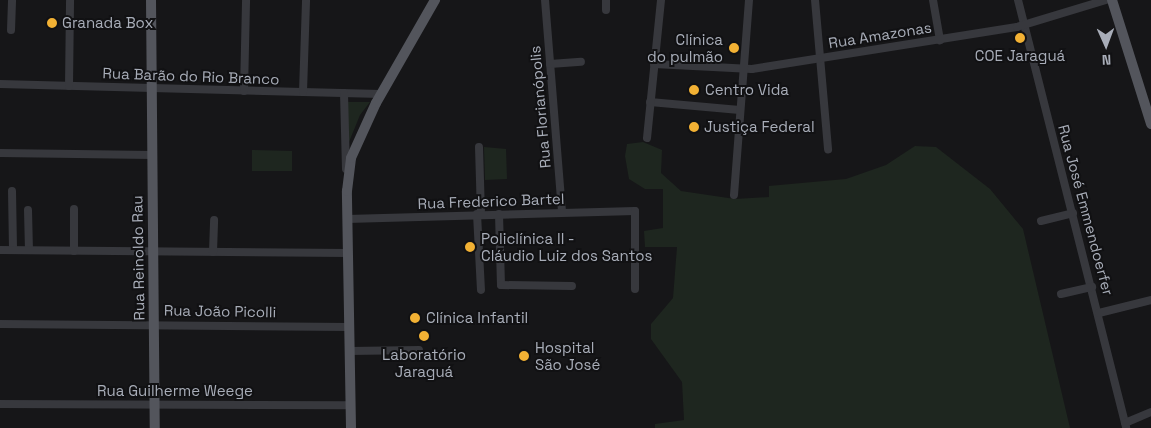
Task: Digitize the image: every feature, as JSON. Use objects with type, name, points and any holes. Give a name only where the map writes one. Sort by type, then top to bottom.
[{"type":"main road","name":"Rua Reinoldo Rau","points":[[151,0],[155,428]]},
{"type":"main road","points":[[351,428],[347,178],[358,138],[435,0]]},
{"type":"main road","points":[[1112,0],[1151,124]]},
{"type":"street","points":[[11,30],[12,0]]},
{"type":"street","points":[[68,86],[70,0]]},
{"type":"street","points":[[244,91],[246,0]]},
{"type":"street","points":[[302,92],[306,0]]},
{"type":"street","name":"Rua Florianópolis","points":[[546,0],[562,212]]},
{"type":"street","points":[[606,0],[606,10]]},
{"type":"street","points":[[647,138],[661,0]]},
{"type":"street","points":[[734,194],[749,0]]},
{"type":"street","points":[[815,0],[828,149]]},
{"type":"street","points":[[933,0],[940,40]]},
{"type":"street","name":"Rua José Emmendoerfer","points":[[1018,0],[1126,425]]},
{"type":"street","name":"Rua Amazonas","points":[[654,64],[743,70],[940,40],[1024,25],[1106,0]]},
{"type":"street","points":[[550,64],[581,62]]},
{"type":"street","name":"Rua Barão do Rio Branco","points":[[0,84],[381,94]]},
{"type":"street","points":[[344,93],[347,178]]},
{"type":"street","points":[[650,102],[740,110]]},
{"type":"street","points":[[479,147],[481,290]]},
{"type":"street","points":[[0,153],[152,155]]},
{"type":"street","points":[[12,191],[13,250]]},
{"type":"street","points":[[74,209],[74,251]]},
{"type":"street","points":[[28,210],[29,250]]},
{"type":"street","name":"Rua Frederico Bartel","points":[[347,219],[635,211],[635,289]]},
{"type":"street","points":[[1041,221],[1073,213]]},
{"type":"street","points":[[499,214],[501,285],[572,286]]},
{"type":"street","points":[[213,252],[214,220]]},
{"type":"street","points":[[0,250],[348,253]]},
{"type":"street","points":[[1061,294],[1092,287]]},
{"type":"street","points":[[1099,313],[1151,300]]},
{"type":"street","name":"Rua João Picolli","points":[[0,324],[349,327]]},
{"type":"street","points":[[350,351],[419,350]]},
{"type":"street","name":"Rua Guilherme Weege","points":[[0,404],[351,405]]},
{"type":"street","points":[[1126,425],[1151,412]]},
{"type":"shaded area","points":[[347,102],[370,102],[360,115],[349,142]]},
{"type":"shaded area","points":[[643,142],[662,150],[661,173],[681,191],[735,199],[769,197],[769,186],[846,179],[886,165],[915,146],[936,147],[990,189],[1023,229],[1070,428],[655,428],[655,424],[684,420],[682,382],[651,339],[651,324],[673,298],[677,247],[645,247],[644,231],[663,228],[663,189],[645,189],[629,179],[625,156],[627,144]]},
{"type":"shaded area","points":[[484,147],[506,149],[507,179],[485,180]]},
{"type":"shaded area","points":[[252,150],[292,151],[292,171],[252,171]]},
{"type":"place","name":"Granada Box","points":[[52,23]]},
{"type":"place","name":"COE Jaraguá","points":[[1020,38]]},
{"type":"place","name":"Clínica do pulmão","points":[[734,48]]},
{"type":"place","name":"Centro Vida","points":[[694,90]]},
{"type":"place","name":"Justiça Federal","points":[[694,127]]},
{"type":"place","name":"Policlínica II - Cláudio Luiz dos Santos","points":[[470,247]]},
{"type":"place","name":"Clínica Infantil","points":[[415,318]]},
{"type":"place","name":"Laboratório Jaraguá","points":[[424,336]]},
{"type":"place","name":"Hospital São José","points":[[524,356]]}]
